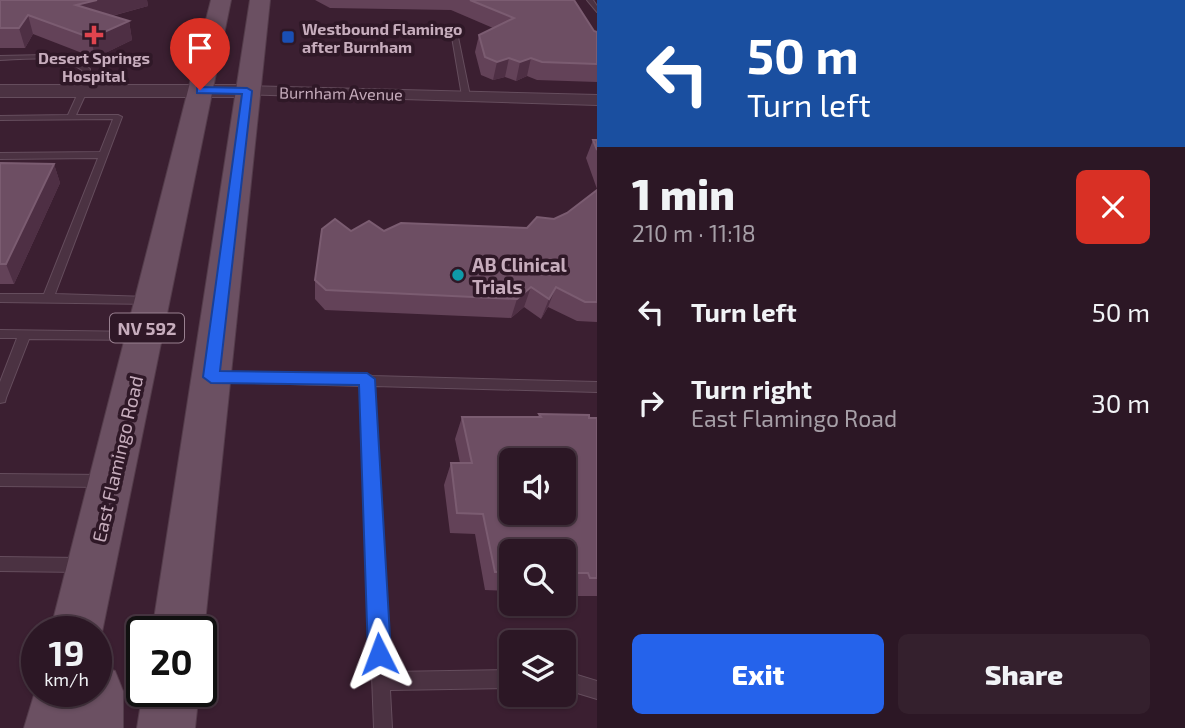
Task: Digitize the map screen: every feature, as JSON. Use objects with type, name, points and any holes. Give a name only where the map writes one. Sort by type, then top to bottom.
[{"type":"main road","name":"East Flamingo Road","points":[[80,616],[222,0]]},
{"type":"main road","points":[[180,616],[260,0]]},
{"type":"main road","points":[[92,565],[93,616]]},
{"type":"main road","points":[[53,728],[58,707]]},
{"type":"main road","points":[[94,728],[95,707]]},
{"type":"main road","points":[[166,728],[169,707]]},
{"type":"street","name":"Burnham Avenue","points":[[0,91],[200,90],[597,100]]},
{"type":"lane","points":[[590,0],[597,10]]},
{"type":"lane","points":[[455,37],[466,96]]},
{"type":"lane","points":[[0,58],[66,58],[77,61],[86,69],[83,91],[71,117]]},
{"type":"lane","points":[[0,118],[118,117],[48,298]]},
{"type":"lane","points":[[0,156],[103,155]]},
{"type":"lane","points":[[0,298],[153,301]]},
{"type":"lane","points":[[0,334],[145,336]]},
{"type":"lane","points":[[0,398],[25,334]]},
{"type":"lane","points":[[211,377],[597,387]]},
{"type":"lane","points":[[367,379],[383,728]]},
{"type":"lane","points":[[0,480],[111,481]]},
{"type":"lane","points":[[0,564],[92,565]]},
{"type":"lane","points":[[381,681],[499,679]]},
{"type":"lane","points":[[576,684],[597,690]]},
{"type":"building","points":[[0,0],[97,0],[76,5],[129,21],[91,38],[28,15],[19,28],[0,28]]},
{"type":"building","points":[[470,0],[574,0],[597,32],[597,64],[542,62],[531,58],[520,62],[509,58],[497,62],[485,57],[479,35],[514,18]]},
{"type":"building","points":[[0,163],[54,164],[6,264],[0,264]]},
{"type":"building","name":"AB Clinical Trials","points":[[597,190],[597,302],[585,302],[556,287],[549,299],[531,287],[517,299],[326,290],[315,280],[322,229],[335,219],[351,231],[369,221],[384,231],[401,223],[527,228],[537,217],[554,219],[567,213]]},
{"type":"building","points":[[539,414],[589,415],[589,418],[597,418],[597,578],[590,578],[588,573],[576,573],[576,539],[499,539],[499,572],[495,572],[483,514],[457,513],[451,463],[472,463],[462,417],[541,417]]},
{"type":"place","name":"Desert Springs Hospital","points":[[94,35]]},
{"type":"place","name":"Westbound Flamingo after Burnham","points":[[288,37]]},
{"type":"place","name":"AB Clinical Trials","points":[[458,275]]},
{"type":"route","points":[[200,90],[247,91],[211,377],[367,379],[379,654]]}]
